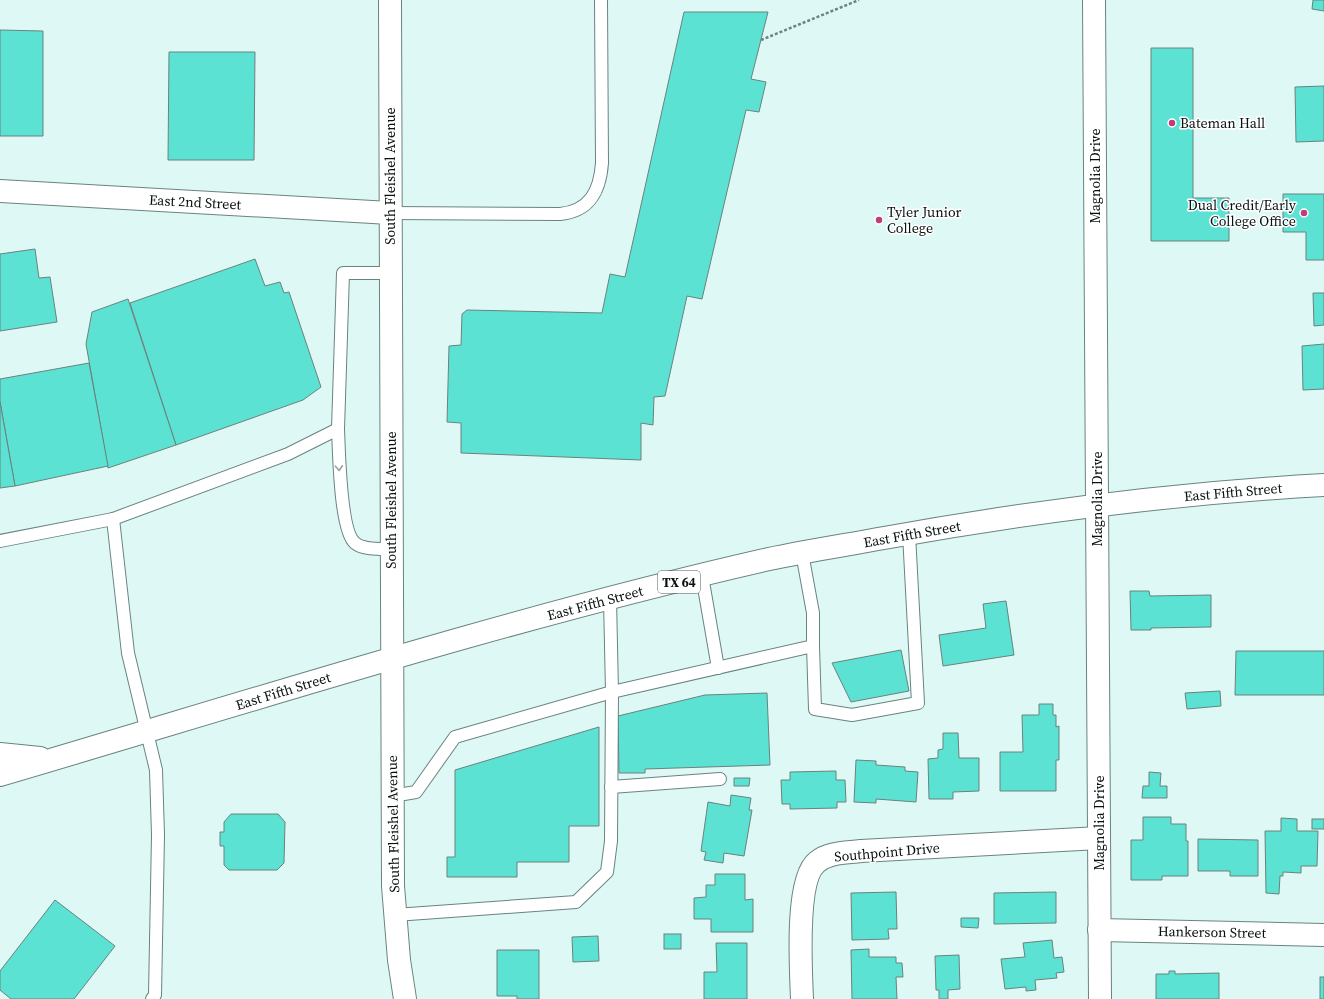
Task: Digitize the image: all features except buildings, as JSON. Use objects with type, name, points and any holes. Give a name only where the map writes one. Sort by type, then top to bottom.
[{"type":"street","name":"South Fleishel Avenue","points":[[390,0],[392,796],[395,915],[405,999]]},
{"type":"street","name":"Magnolia Drive","points":[[1094,0],[1100,999]]},
{"type":"street","name":"East 2nd Street","points":[[0,191],[390,214]]},
{"type":"street","name":"East Fifth Street","points":[[0,775],[391,659],[610,599],[772,558],[909,534],[1097,506],[1189,495],[1324,485]]},
{"type":"street","points":[[0,754],[51,760]]},
{"type":"street","name":"Southpoint Drive","points":[[802,999],[801,914],[807,881],[816,862],[833,854],[862,851],[1099,838]]},
{"type":"street","name":"Hankerson Street","points":[[1099,930],[1324,935]]},
{"type":"lane","points":[[390,214],[560,214],[571,213],[583,207],[591,199],[598,188],[601,175],[601,0]]},
{"type":"lane","points":[[391,273],[343,273],[338,429],[340,476],[347,528],[351,537],[360,546],[391,549]]},
{"type":"lane","points":[[0,541],[112,519],[288,454],[338,429]]},
{"type":"lane","points":[[112,519],[128,653],[145,732],[156,770],[158,835],[155,995],[152,999]]},
{"type":"lane","points":[[802,553],[813,613],[815,709],[852,715],[918,703],[909,534]]},
{"type":"lane","points":[[702,576],[718,668]]},
{"type":"lane","points":[[395,915],[576,902],[607,872],[611,841],[612,692],[610,599]]},
{"type":"lane","points":[[392,796],[416,792],[455,737],[612,692],[813,646]]},
{"type":"lane","points":[[611,787],[720,779]]},
{"type":"path","points":[[761,40],[858,0]]},
{"type":"place","name":"Bateman Hall","points":[[1172,123]]},
{"type":"place","name":"Dual Credit/Early College Office","points":[[1304,213]]},
{"type":"place","name":"Tyler Junior College","points":[[879,220]]}]
